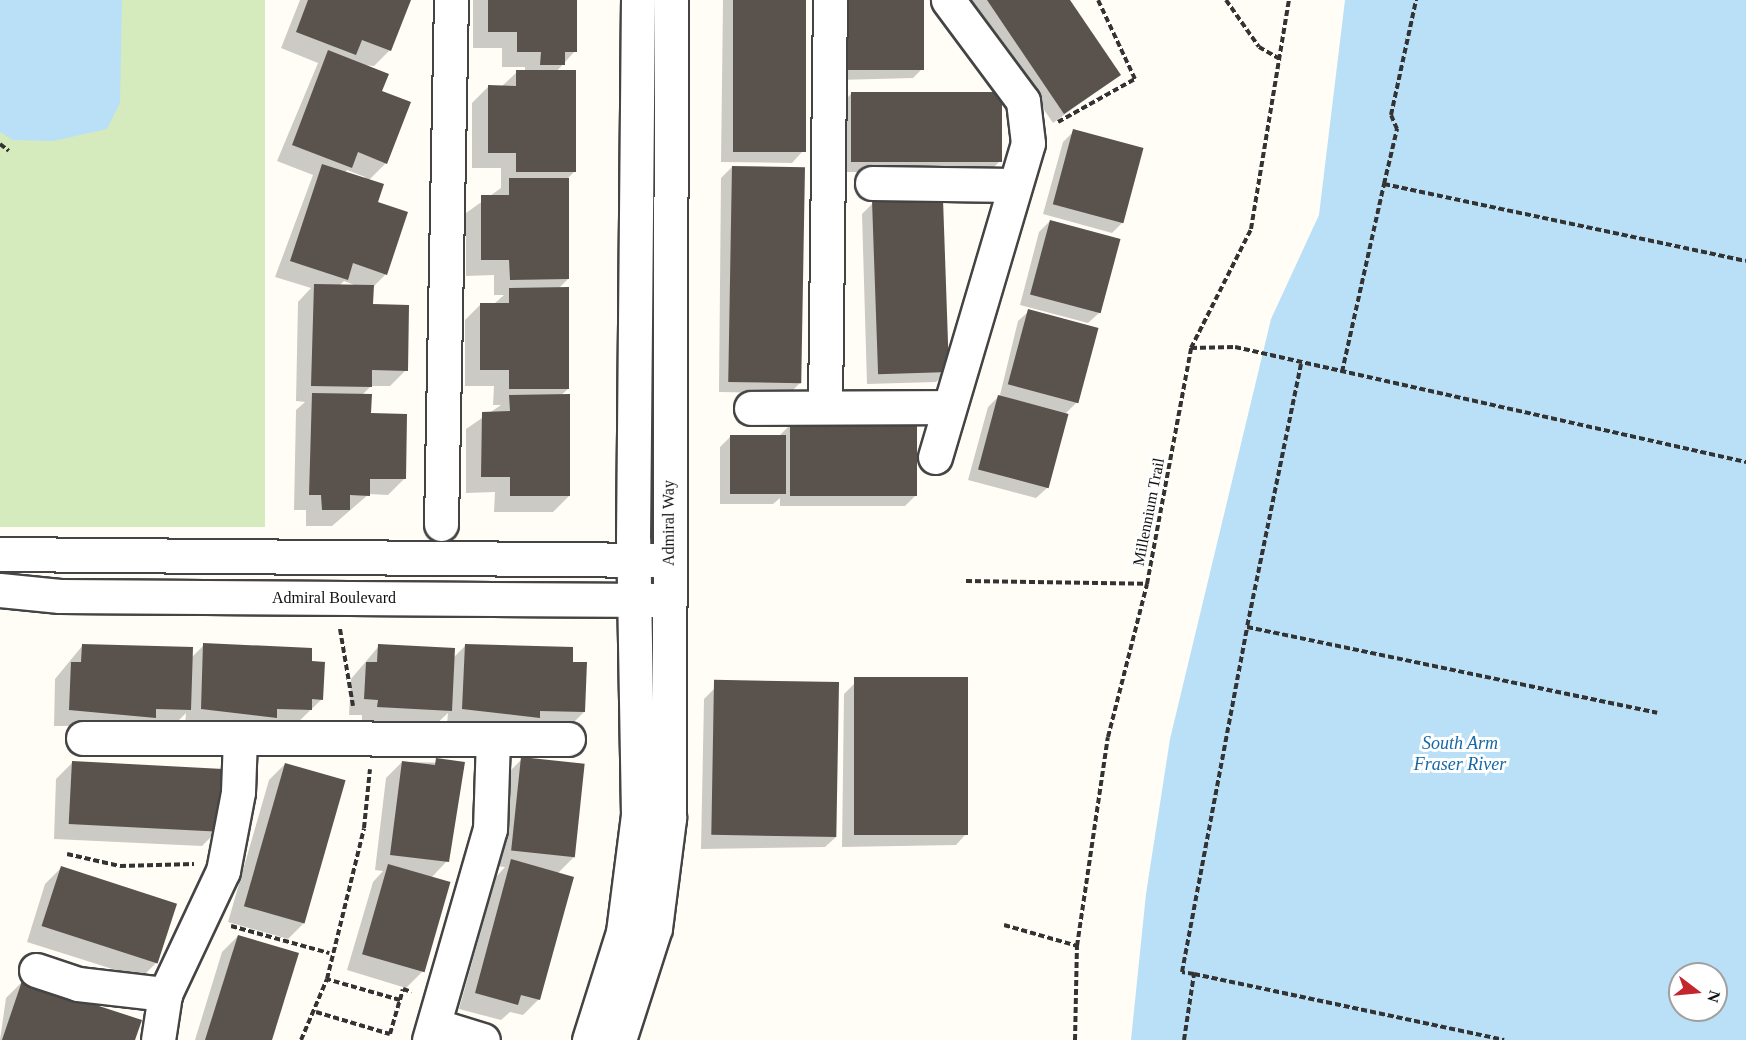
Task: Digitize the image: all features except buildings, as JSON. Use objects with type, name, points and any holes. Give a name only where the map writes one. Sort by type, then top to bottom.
[{"type":"street","points":[[441,524],[451,0]]},
{"type":"street","name":"Admiral Way","points":[[619,1040],[655,928],[638,815],[633,560],[638,0]]},
{"type":"street","name":"Admiral Way","points":[[589,1040],[623,932],[648,880],[669,818],[671,0]]},
{"type":"street","points":[[825,406],[830,0]]},
{"type":"street","points":[[935,457],[1028,143],[1023,101],[948,0]]},
{"type":"street","points":[[872,183],[1014,185]]},
{"type":"street","points":[[751,408],[949,407]]},
{"type":"street","points":[[0,554],[669,560]]},
{"type":"street","name":"Admiral Boulevard","points":[[0,590],[60,596],[669,600]]},
{"type":"street","points":[[82,738],[568,738]]},
{"type":"street","points":[[158,1040],[165,994],[205,918],[223,871],[238,792],[240,738]]},
{"type":"street","points":[[483,1040],[431,1033],[490,829],[493,739]]},
{"type":"street","points":[[36,970],[78,984],[165,994]]},
{"type":"path","points":[[1026,124],[1055,124],[1135,79],[1098,0]]},
{"type":"path","points":[[1226,0],[1259,47],[1278,58]]},
{"type":"path","name":"Millennium Trail","points":[[1075,1040],[1077,946],[1108,737],[1148,584],[1191,348],[1251,230],[1289,0]]},
{"type":"path","points":[[1341,372],[1397,129],[1391,115],[1416,0]]},
{"type":"path","points":[[0,144],[9,151]]},
{"type":"path","points":[[1384,184],[1746,261]]},
{"type":"path","points":[[1191,348],[1235,347],[1301,364],[1746,462]]},
{"type":"path","points":[[1301,364],[1247,627],[1182,972],[1504,1040]]},
{"type":"path","points":[[966,581],[1148,584]]},
{"type":"path","points":[[301,1040],[316,1012],[327,979],[329,953],[364,828],[364,738],[339,616]]},
{"type":"path","points":[[1247,627],[1657,713]]},
{"type":"path","points":[[67,854],[120,866],[153,861],[223,871]]},
{"type":"path","points":[[205,918],[329,953]]},
{"type":"path","points":[[1004,925],[1077,946]]},
{"type":"path","points":[[1184,1040],[1194,974]]},
{"type":"path","points":[[316,1012],[390,1034],[400,1000],[327,979]]},
{"type":"green space","points":[[0,0],[265,0],[265,527],[0,527]]},
{"type":"water","points":[[0,0],[122,0],[120,103],[107,129],[53,141],[13,140],[0,132]]},
{"type":"water","name":"South Arm Fraser River","points":[[1345,0],[1746,0],[1746,1040],[1131,1040],[1146,894],[1170,739],[1271,319],[1319,215]]}]
